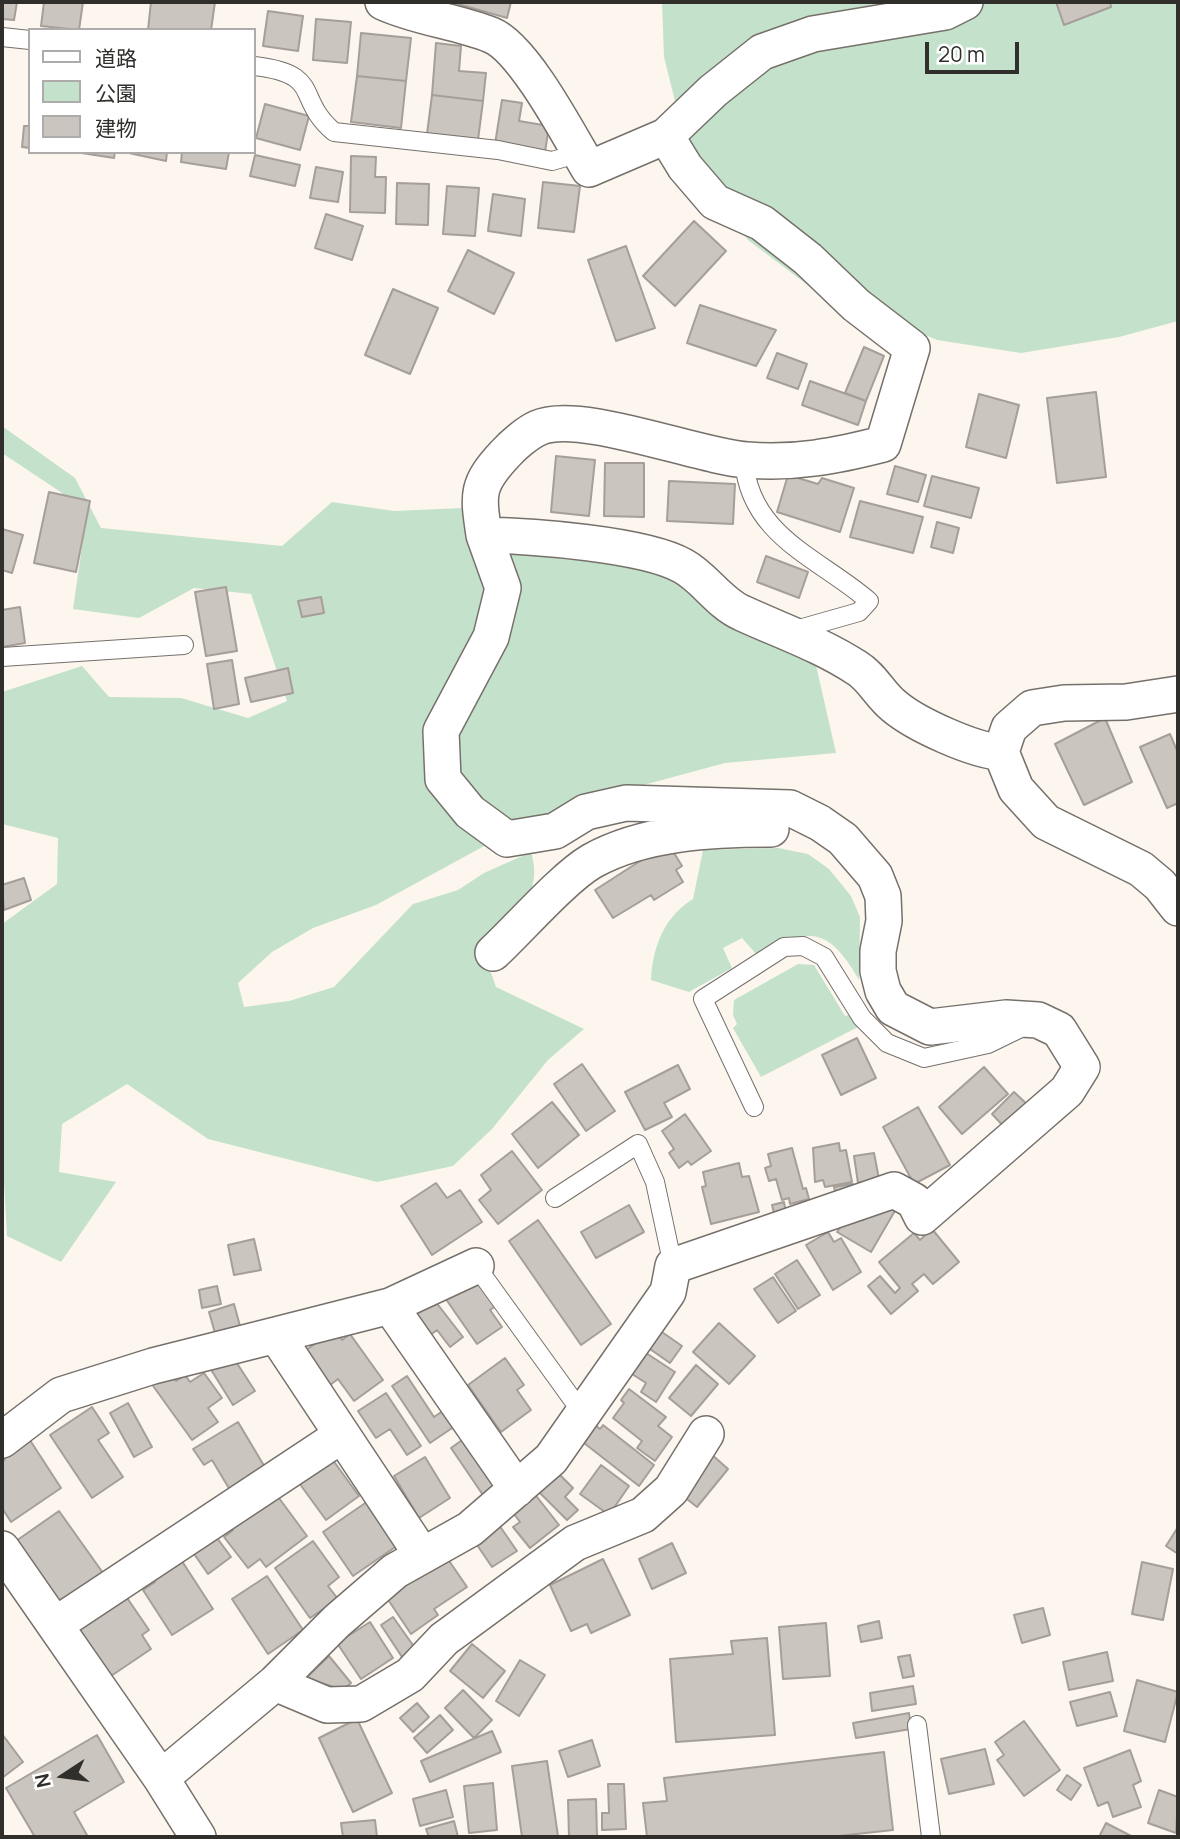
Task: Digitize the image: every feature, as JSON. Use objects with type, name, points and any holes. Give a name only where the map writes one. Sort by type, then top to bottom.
[{"type":"street","points":[[383,2],[408,13],[494,36],[523,62],[589,169],[666,136],[713,91],[762,52],[813,34],[945,12],[965,2]]},
{"type":"street","points":[[161,1778],[275,1684],[337,1621],[394,1571],[470,1529],[551,1459],[668,1292],[673,1266],[894,1191],[914,1201],[922,1217],[1067,1091],[1082,1067],[1059,1030],[1038,1020],[1006,1018],[930,1027],[893,1008],[883,991],[878,971],[877,951],[884,921],[883,896],[874,876],[843,839],[820,823],[790,808],[626,803],[586,812],[555,831],[507,839],[470,812],[443,779],[441,731],[491,637],[503,588],[484,535],[480,509],[482,479],[507,451],[539,428],[569,423],[744,460],[817,460],[883,444],[912,348],[856,305],[808,259],[762,223],[715,202],[685,167],[666,136]]},
{"type":"street","points":[[484,535],[523,536],[651,554],[684,566],[738,612],[814,642],[861,670],[894,706],[926,725],[989,752],[1001,752]]},
{"type":"street","points":[[1178,694],[1126,702],[1064,703],[1032,708],[1009,728],[1001,752],[1016,789],[1046,822],[1141,869],[1160,885],[1178,908]]},
{"type":"street","points":[[493,953],[589,863],[623,847],[661,838],[736,829],[785,830],[820,840],[874,876]]},
{"type":"street","points":[[2,1440],[61,1395],[153,1366],[390,1306],[476,1266]]},
{"type":"street","points":[[390,1306],[517,1489]]},
{"type":"street","points":[[276,1335],[422,1555]]},
{"type":"street","points":[[275,1684],[327,1705],[361,1704],[410,1675],[444,1639],[575,1544],[643,1515],[671,1490],[706,1434]]},
{"type":"street","points":[[55,1625],[342,1435]]},
{"type":"street","points":[[2,1549],[161,1778],[198,1837]]},
{"type":"lane","points":[[2,37],[28,40]]},
{"type":"lane","points":[[256,66],[281,69],[303,82],[320,120],[334,132],[498,150],[552,161],[579,153]]},
{"type":"lane","points":[[744,460],[746,482],[759,511],[774,530],[869,601],[859,612],[789,632]]},
{"type":"lane","points":[[2,657],[184,645]]},
{"type":"lane","points":[[754,1107],[703,999],[784,947],[803,946],[824,957],[862,1018],[887,1043],[924,1058],[988,1044],[1038,1020]]},
{"type":"lane","points":[[555,1198],[638,1144],[655,1182],[673,1266]]},
{"type":"lane","points":[[476,1266],[583,1413]]},
{"type":"lane","points":[[917,1725],[931,1837]]},
{"type":"green space","points":[[662,2],[1178,2],[1178,321],[1119,337],[1021,353],[937,340],[809,286],[748,240],[688,153],[664,57]]},
{"type":"green space","points":[[2,426],[75,478],[101,528],[282,546],[332,502],[394,511],[463,508],[529,544],[675,576],[813,652],[836,753],[725,763],[625,790],[508,833],[376,905],[313,928],[272,952],[238,983],[244,1007],[289,1001],[334,987],[413,904],[458,890],[484,873],[531,852],[534,868],[529,894],[514,915],[481,944],[496,987],[584,1029],[548,1060],[492,1129],[453,1166],[377,1182],[208,1139],[127,1084],[62,1124],[59,1172],[116,1182],[61,1262],[7,1236],[2,1147],[2,924],[57,884],[58,838],[2,824],[2,692],[82,666],[109,697],[181,698],[248,718],[287,701],[251,594],[194,588],[139,618],[73,609],[83,540],[62,493],[2,453]]},
{"type":"green space","points":[[778,848],[808,854],[829,869],[851,896],[860,917],[859,980],[848,962],[827,941],[804,936],[757,955],[742,938],[723,948],[732,968],[689,992],[651,980],[654,956],[667,924],[674,914],[693,899],[703,850]]},
{"type":"green space","points":[[798,964],[814,965],[845,1016],[852,1014],[858,1027],[761,1077],[733,1028],[737,1024],[733,1015],[734,1000]]},
{"type":"building","points":[[2,2],[17,2],[14,20],[2,19]]},
{"type":"building","points":[[44,2],[83,2],[79,28],[41,26]]},
{"type":"building","points":[[151,2],[215,2],[211,28],[148,28]]},
{"type":"building","points":[[451,2],[511,2],[507,18]]},
{"type":"building","points":[[1056,2],[1110,2],[1111,7],[1064,25]]},
{"type":"building","points":[[268,11],[303,16],[298,51],[263,46]]},
{"type":"building","points":[[316,19],[351,22],[347,63],[313,60]]},
{"type":"building","points":[[361,33],[411,38],[406,81],[357,76]]},
{"type":"building","points":[[436,43],[461,46],[459,71],[486,73],[483,101],[432,95]]},
{"type":"building","points":[[357,76],[406,81],[401,128],[351,122]]},
{"type":"building","points":[[432,95],[483,101],[478,140],[427,134]]},
{"type":"building","points":[[502,100],[522,103],[519,121],[549,126],[545,152],[495,144]]},
{"type":"building","points":[[265,104],[309,116],[300,150],[256,138]]},
{"type":"building","points":[[24,126],[28,126],[28,148],[22,147]]},
{"type":"building","points":[[88,154],[115,154],[114,158]]},
{"type":"building","points":[[133,154],[167,154],[166,161]]},
{"type":"building","points":[[182,154],[229,154],[226,169],[181,162]]},
{"type":"building","points":[[255,155],[300,165],[295,186],[250,176]]},
{"type":"building","points":[[351,156],[376,157],[375,177],[386,177],[385,213],[350,212]]},
{"type":"building","points":[[316,167],[343,172],[338,202],[310,198]]},
{"type":"building","points":[[543,182],[580,186],[574,232],[538,228]]},
{"type":"building","points":[[397,183],[429,184],[428,225],[396,224]]},
{"type":"building","points":[[447,186],[479,188],[475,236],[443,234]]},
{"type":"building","points":[[493,194],[525,199],[521,236],[488,231]]},
{"type":"building","points":[[326,214],[363,226],[352,260],[315,248]]},
{"type":"building","points":[[694,221],[726,251],[675,306],[643,276]]},
{"type":"building","points":[[626,246],[655,328],[616,341],[588,260]]},
{"type":"building","points":[[468,250],[514,273],[494,314],[448,291]]},
{"type":"building","points":[[393,289],[438,308],[410,374],[365,355]]},
{"type":"building","points":[[700,305],[776,330],[756,366],[687,343]]},
{"type":"building","points":[[864,347],[884,356],[866,401],[845,393]]},
{"type":"building","points":[[777,353],[807,364],[798,389],[767,378]]},
{"type":"building","points":[[810,381],[866,401],[858,425],[802,405]]},
{"type":"building","points":[[1096,392],[1106,477],[1057,483],[1047,398]]},
{"type":"building","points":[[979,394],[1019,405],[1006,458],[966,447]]},
{"type":"building","points":[[556,456],[595,460],[589,516],[551,512]]},
{"type":"building","points":[[605,463],[644,463],[644,517],[604,516]]},
{"type":"building","points":[[895,466],[926,475],[918,502],[887,494]]},
{"type":"building","points":[[788,475],[818,484],[822,478],[854,488],[840,532],[777,512]]},
{"type":"building","points":[[932,476],[979,488],[971,518],[924,506]]},
{"type":"building","points":[[669,481],[735,484],[733,524],[667,521]]},
{"type":"building","points":[[49,492],[90,501],[76,572],[34,563]]},
{"type":"building","points":[[860,501],[923,517],[913,553],[850,537]]},
{"type":"building","points":[[937,522],[959,528],[953,553],[931,547]]},
{"type":"building","points":[[2,529],[23,535],[12,573],[2,570]]},
{"type":"building","points":[[766,556],[808,572],[799,598],[757,582]]},
{"type":"building","points":[[226,587],[237,651],[206,656],[195,592]]},
{"type":"building","points":[[321,597],[324,613],[302,617],[298,601]]},
{"type":"building","points":[[20,607],[25,643],[2,647],[2,610]]},
{"type":"building","points":[[232,660],[239,704],[214,709],[207,664]]},
{"type":"building","points":[[288,668],[293,693],[251,702],[245,678]]},
{"type":"building","points":[[1105,718],[1132,782],[1084,805],[1055,744]]},
{"type":"building","points":[[1170,734],[1178,753],[1178,803],[1167,808],[1140,747]]},
{"type":"building","points":[[668,843],[682,866],[676,870],[683,882],[654,900],[651,895],[613,918],[595,890]]},
{"type":"building","points":[[24,878],[31,900],[4,910],[2,885]]},
{"type":"building","points":[[857,1038],[876,1078],[841,1095],[822,1055]]},
{"type":"building","points":[[582,1064],[615,1111],[586,1131],[554,1084]]},
{"type":"building","points":[[678,1065],[690,1089],[664,1103],[672,1117],[645,1130],[625,1092]]},
{"type":"building","points":[[984,1067],[1008,1094],[962,1134],[939,1107]]},
{"type":"building","points":[[1014,1092],[1030,1107],[1007,1130],[992,1114]]},
{"type":"building","points":[[552,1102],[579,1135],[538,1168],[512,1134]]},
{"type":"building","points":[[918,1107],[950,1165],[914,1184],[883,1127]]},
{"type":"building","points":[[685,1114],[711,1151],[691,1165],[688,1161],[679,1168],[669,1153],[674,1149],[662,1131]]},
{"type":"building","points":[[839,1143],[840,1151],[846,1150],[852,1182],[825,1187],[823,1180],[815,1182],[813,1148]]},
{"type":"building","points":[[792,1148],[803,1189],[806,1188],[809,1199],[790,1204],[789,1198],[782,1200],[776,1179],[769,1181],[765,1168],[771,1166],[768,1154]]},
{"type":"building","points":[[512,1151],[542,1190],[498,1224],[479,1200],[491,1190],[481,1175]]},
{"type":"building","points":[[874,1153],[879,1179],[858,1183],[854,1156]]},
{"type":"building","points":[[739,1163],[742,1177],[749,1176],[759,1212],[711,1224],[702,1187],[706,1186],[703,1172]]},
{"type":"building","points":[[436,1183],[447,1198],[460,1190],[482,1222],[432,1255],[401,1206]]},
{"type":"building","points":[[853,1184],[855,1196],[837,1200],[834,1187]]},
{"type":"building","points":[[877,1198],[896,1209],[871,1252],[837,1232],[850,1212],[863,1220]]},
{"type":"building","points":[[784,1202],[787,1218],[776,1221],[772,1205]]},
{"type":"building","points":[[629,1205],[644,1232],[596,1258],[581,1232]]},
{"type":"building","points":[[538,1220],[611,1324],[581,1345],[509,1241]]},
{"type":"building","points":[[932,1229],[959,1262],[933,1284],[924,1274],[912,1284],[918,1291],[891,1314],[868,1286],[880,1276],[895,1293],[900,1288],[879,1262],[914,1233],[920,1240]]},
{"type":"building","points":[[828,1232],[834,1242],[841,1238],[861,1272],[833,1290],[806,1245]]},
{"type":"building","points":[[254,1239],[261,1270],[234,1275],[228,1245]]},
{"type":"building","points":[[797,1260],[820,1295],[798,1309],[775,1274]]},
{"type":"building","points":[[476,1267],[500,1303],[490,1310],[502,1327],[477,1344],[441,1292]]},
{"type":"building","points":[[773,1277],[796,1311],[778,1323],[754,1289]]},
{"type":"building","points":[[217,1286],[221,1304],[202,1308],[199,1290]]},
{"type":"building","points":[[428,1292],[463,1337],[450,1347],[437,1330],[421,1342],[399,1315]]},
{"type":"building","points":[[234,1304],[240,1326],[215,1333],[209,1312]]},
{"type":"building","points":[[719,1323],[755,1356],[729,1384],[693,1352]]},
{"type":"building","points":[[335,1330],[342,1340],[350,1334],[383,1380],[354,1401],[338,1379],[330,1385],[306,1350]]},
{"type":"building","points":[[659,1330],[682,1346],[670,1363],[647,1347]]},
{"type":"building","points":[[646,1353],[675,1372],[656,1402],[641,1392],[646,1383],[632,1374]]},
{"type":"building","points":[[231,1354],[255,1391],[233,1405],[210,1368]]},
{"type":"building","points":[[505,1358],[524,1385],[517,1390],[531,1410],[501,1432],[468,1385]]},
{"type":"building","points":[[696,1365],[718,1384],[691,1416],[669,1398]]},
{"type":"building","points":[[168,1371],[176,1381],[185,1375],[190,1382],[204,1373],[222,1398],[208,1408],[218,1422],[192,1440],[151,1383]]},
{"type":"building","points":[[407,1376],[434,1417],[450,1406],[461,1422],[430,1443],[392,1386]]},
{"type":"building","points":[[629,1389],[666,1417],[658,1426],[672,1437],[655,1461],[637,1448],[642,1441],[613,1418],[624,1403],[621,1400]]},
{"type":"building","points":[[386,1393],[421,1446],[407,1455],[390,1429],[376,1438],[358,1411]]},
{"type":"building","points":[[128,1403],[152,1447],[134,1457],[110,1413]]},
{"type":"building","points":[[92,1407],[109,1433],[98,1440],[123,1477],[92,1498],[50,1435]]},
{"type":"building","points":[[590,1421],[600,1429],[603,1425],[654,1465],[639,1486],[584,1443],[588,1437],[582,1432]]},
{"type":"building","points":[[238,1422],[266,1469],[230,1490],[212,1460],[204,1465],[193,1449]]},
{"type":"building","points":[[26,1434],[61,1488],[11,1522],[2,1508],[2,1462],[5,1459],[2,1454]]},
{"type":"building","points":[[469,1435],[503,1485],[485,1498],[451,1448]]},
{"type":"building","points":[[327,1452],[359,1496],[326,1520],[294,1476]]},
{"type":"building","points":[[710,1453],[728,1469],[697,1507],[678,1492]]},
{"type":"building","points":[[425,1457],[450,1498],[419,1518],[394,1476]]},
{"type":"building","points":[[601,1465],[629,1486],[609,1515],[580,1494]]},
{"type":"building","points":[[556,1471],[573,1488],[565,1497],[578,1510],[567,1520],[537,1490]]},
{"type":"building","points":[[530,1488],[559,1525],[530,1548],[513,1527],[520,1522],[508,1506]]},
{"type":"building","points":[[276,1494],[307,1536],[266,1567],[260,1559],[248,1568],[224,1537],[233,1530],[227,1522]]},
{"type":"building","points":[[374,1497],[404,1541],[353,1576],[323,1532]]},
{"type":"building","points":[[59,1511],[108,1580],[64,1610],[16,1541]]},
{"type":"building","points":[[499,1525],[517,1551],[492,1567],[475,1542]]},
{"type":"building","points":[[1178,1527],[1178,1554],[1166,1546]]},
{"type":"building","points":[[212,1531],[231,1557],[208,1574],[190,1548]]},
{"type":"building","points":[[313,1541],[339,1577],[328,1586],[338,1599],[310,1618],[275,1568]]},
{"type":"building","points":[[672,1543],[686,1573],[652,1589],[639,1559]]},
{"type":"building","points":[[443,1552],[467,1587],[434,1609],[438,1615],[411,1634],[383,1592]]},
{"type":"building","points":[[178,1555],[213,1609],[172,1635],[143,1590],[155,1582],[149,1574]]},
{"type":"building","points":[[603,1559],[630,1615],[591,1633],[587,1624],[571,1631],[550,1585]]},
{"type":"building","points":[[1142,1562],[1173,1569],[1163,1620],[1132,1614]]},
{"type":"building","points":[[267,1576],[303,1630],[268,1654],[232,1599]]},
{"type":"building","points":[[123,1592],[149,1630],[142,1635],[151,1649],[111,1676],[76,1624]]},
{"type":"building","points":[[1043,1608],[1050,1635],[1022,1643],[1014,1615]]},
{"type":"building","points":[[393,1617],[415,1648],[402,1657],[381,1625]]},
{"type":"building","points":[[879,1621],[882,1638],[861,1642],[858,1626]]},
{"type":"building","points":[[370,1622],[393,1658],[361,1679],[337,1643]]},
{"type":"building","points":[[826,1623],[830,1676],[783,1679],[779,1627]]},
{"type":"building","points":[[767,1638],[775,1735],[676,1742],[670,1659],[733,1654],[731,1641]]},
{"type":"building","points":[[472,1644],[505,1671],[483,1698],[450,1671]]},
{"type":"building","points":[[1107,1652],[1113,1681],[1069,1690],[1063,1662]]},
{"type":"building","points":[[910,1655],[914,1676],[903,1678],[898,1657]]},
{"type":"building","points":[[329,1656],[351,1683],[343,1690],[306,1678]]},
{"type":"building","points":[[520,1660],[545,1675],[519,1716],[496,1701]]},
{"type":"building","points":[[1137,1680],[1178,1692],[1165,1742],[1124,1731]]},
{"type":"building","points":[[913,1686],[916,1704],[872,1711],[870,1693]]},
{"type":"building","points":[[463,1690],[492,1720],[474,1738],[445,1708]]},
{"type":"building","points":[[1110,1692],[1117,1716],[1077,1726],[1070,1702]]},
{"type":"building","points":[[417,1703],[429,1717],[413,1732],[400,1718]]},
{"type":"building","points":[[909,1713],[911,1729],[856,1738],[853,1723]]},
{"type":"building","points":[[440,1715],[453,1730],[427,1753],[414,1738]]},
{"type":"building","points":[[357,1719],[392,1793],[353,1812],[319,1738]]},
{"type":"building","points":[[1024,1721],[1060,1770],[1024,1796],[997,1760],[1004,1755],[995,1742]]},
{"type":"building","points":[[492,1731],[501,1752],[430,1782],[421,1761]]},
{"type":"building","points":[[2,1734],[23,1762],[2,1778]]},
{"type":"building","points":[[97,1735],[124,1782],[74,1812],[88,1837],[35,1837],[6,1788]]},
{"type":"building","points":[[592,1740],[600,1766],[568,1777],[559,1751]]},
{"type":"building","points":[[985,1749],[994,1784],[949,1794],[941,1759]]},
{"type":"building","points":[[1130,1750],[1141,1781],[1133,1785],[1141,1807],[1113,1817],[1108,1802],[1098,1806],[1084,1768]]},
{"type":"building","points":[[884,1752],[893,1830],[829,1837],[647,1837],[643,1803],[667,1801],[664,1778]]},
{"type":"building","points":[[547,1761],[558,1836],[522,1837],[512,1766]]},
{"type":"building","points":[[1067,1775],[1081,1785],[1071,1800],[1057,1790]]},
{"type":"building","points":[[493,1783],[497,1830],[469,1833],[464,1786]]},
{"type":"building","points":[[608,1784],[624,1784],[626,1829],[602,1830],[602,1813],[609,1813]]},
{"type":"building","points":[[446,1790],[453,1817],[420,1826],[413,1799]]},
{"type":"building","points":[[1159,1790],[1178,1797],[1176,1833],[1148,1823]]},
{"type":"building","points":[[596,1799],[597,1837],[569,1837],[568,1800]]},
{"type":"building","points":[[375,1820],[377,1837],[343,1837],[341,1823]]},
{"type":"building","points":[[454,1821],[458,1837],[429,1837],[426,1829]]},
{"type":"building","points":[[1106,1823],[1133,1837],[1099,1837]]}]
